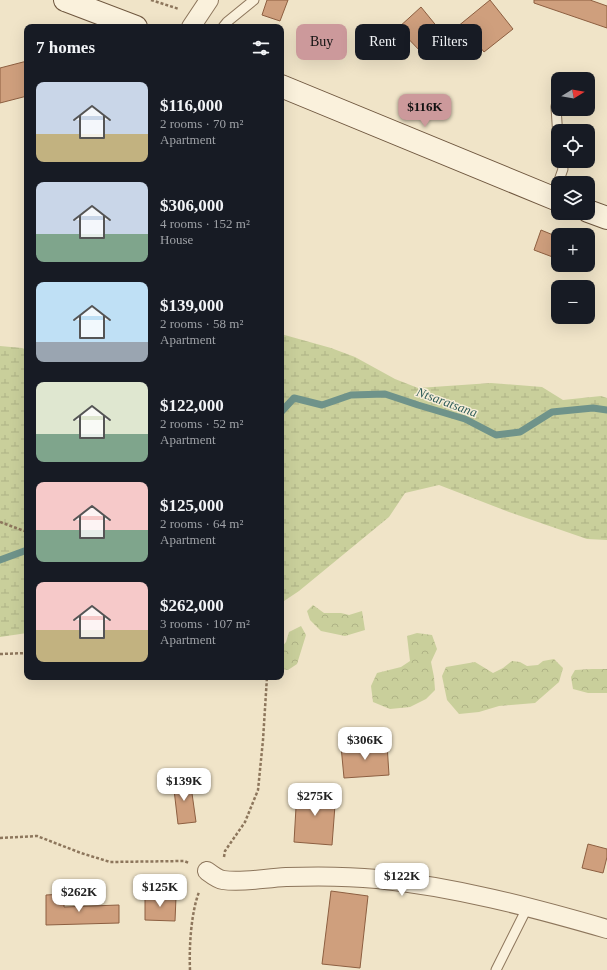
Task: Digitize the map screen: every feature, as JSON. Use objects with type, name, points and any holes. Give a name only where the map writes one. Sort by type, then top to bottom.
[{"type":"main road","points":[[65,0],[128,24]]},
{"type":"main road","points":[[284,87],[551,189]]},
{"type":"main road","points":[[595,214],[607,218]]},
{"type":"street","points":[[214,876],[252,880],[284,877],[326,876],[376,879],[428,885],[528,906],[607,929]]},
{"type":"lane","points":[[225,24],[254,0]]},
{"type":"lane","points":[[496,970],[528,906]]},
{"type":"path","points":[[151,0],[177,9],[200,14]]},
{"type":"path","points":[[0,522],[24,531]]},
{"type":"path","points":[[0,654],[24,653]]},
{"type":"path","points":[[190,970],[189,954],[196,901],[214,876],[225,851],[245,822],[258,790],[267,680]]},
{"type":"path","points":[[0,838],[36,836],[110,862],[184,861],[214,876]]},
{"type":"green space","points":[[284,335],[331,348],[355,357],[395,379],[418,388],[491,383],[542,387],[563,400],[601,396],[607,398],[607,540],[587,539],[509,512],[439,485],[405,493],[389,517],[299,591],[284,601]]},
{"type":"green space","points":[[0,346],[24,349],[24,633],[0,637]]},
{"type":"green space","points":[[313,605],[324,613],[341,613],[349,615],[362,611],[365,630],[345,636],[321,631],[310,620],[307,611]]},
{"type":"green space","points":[[301,626],[306,635],[297,664],[288,670],[284,669],[284,644],[289,632]]},
{"type":"green space","points":[[417,633],[432,635],[437,649],[431,662],[435,690],[426,699],[410,707],[390,709],[373,702],[371,686],[377,673],[401,667],[410,661],[407,636]]},
{"type":"green space","points":[[554,659],[563,668],[559,682],[535,703],[499,706],[479,712],[459,714],[447,700],[442,676],[446,667],[475,662],[493,673],[512,661],[520,662],[527,666],[538,665],[543,661]]},
{"type":"green space","points":[[607,669],[607,693],[588,693],[573,689],[571,677],[575,670]]},
{"type":"building","points":[[267,0],[288,0],[280,21],[262,15]]},
{"type":"building","points":[[490,0],[513,29],[484,52],[482,50],[482,24],[461,24]]},
{"type":"building","points":[[534,0],[590,0],[607,6],[607,28],[534,3]]},
{"type":"building","points":[[421,7],[435,24],[418,24],[418,49],[410,40],[410,24],[402,24]]},
{"type":"building","points":[[24,62],[24,97],[0,103],[0,68]]},
{"type":"building","points":[[541,230],[551,234],[551,256],[534,250]]},
{"type":"building","points":[[387,744],[389,775],[344,778],[341,746]]},
{"type":"building","points":[[190,779],[196,822],[178,824],[173,781]]},
{"type":"building","points":[[297,790],[336,792],[332,845],[294,842]]},
{"type":"building","points":[[588,844],[607,849],[607,857],[603,873],[582,868]]},
{"type":"building","points":[[331,891],[368,896],[360,968],[322,964]]},
{"type":"building","points":[[64,894],[64,907],[119,905],[119,923],[46,925],[46,895]]},
{"type":"building","points":[[145,896],[176,897],[175,921],[145,920]]},
{"type":"waterway","name":"Ntsaratsana","points":[[284,409],[294,398],[322,405],[351,395],[385,394],[465,419],[496,435],[520,432],[552,412],[593,408],[607,410]]},
{"type":"waterway","name":"Ntsaratsana","points":[[0,560],[24,551]]}]
